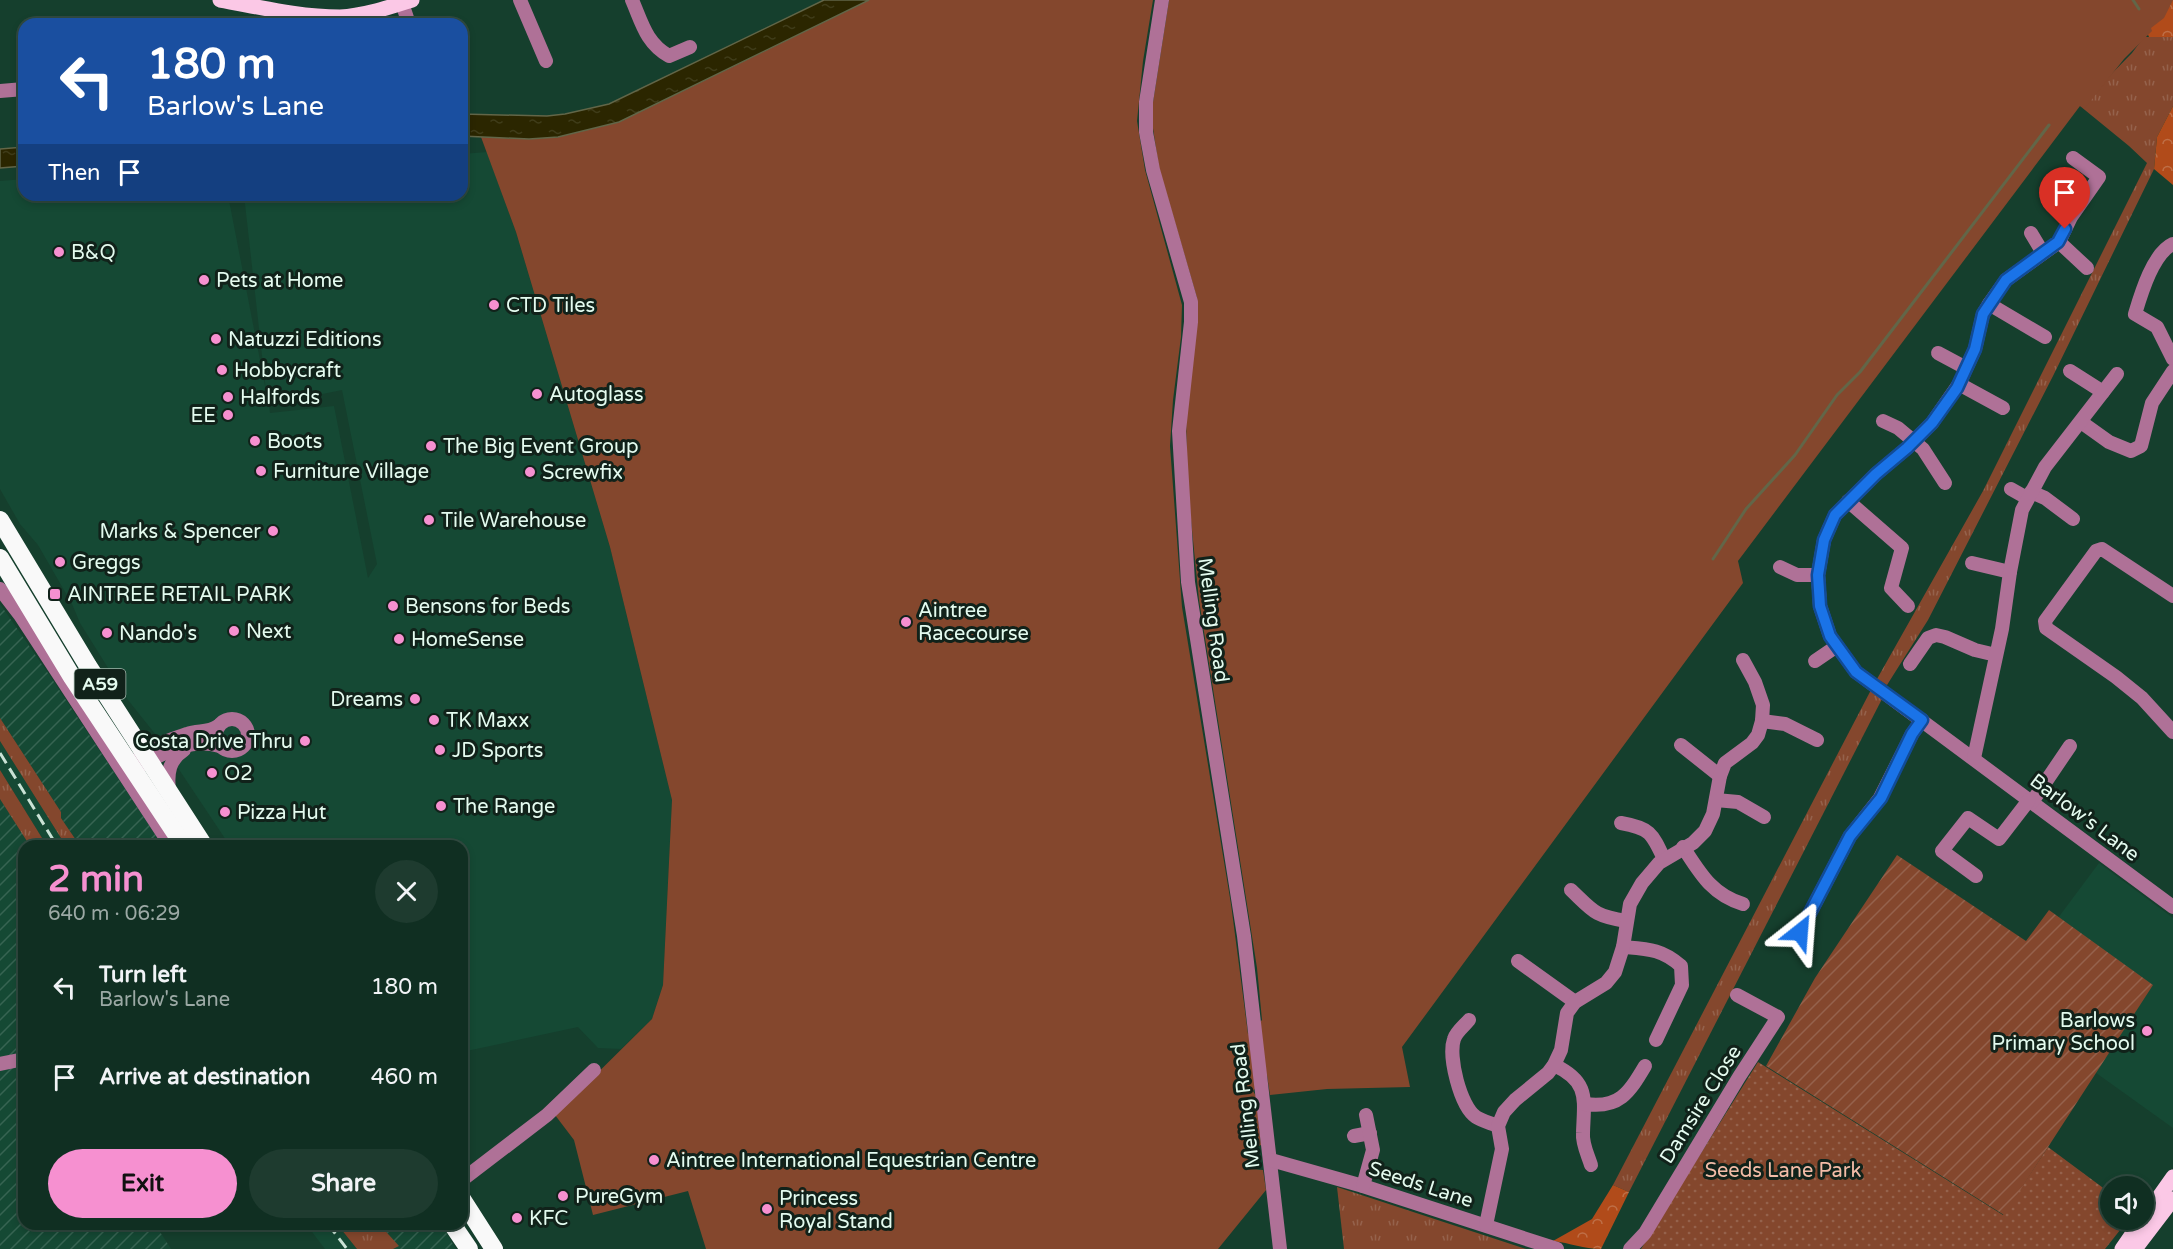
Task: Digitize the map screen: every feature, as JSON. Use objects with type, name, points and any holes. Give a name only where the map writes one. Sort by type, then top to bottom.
[{"type":"highway","name":"A59","points":[[0,520],[142,760],[181,840]]},
{"type":"highway","name":"A59","points":[[0,558],[42,627],[170,794],[200,840]]},
{"type":"highway","points":[[468,1208],[494,1249]]},
{"type":"highway","points":[[456,1230],[469,1249]]},
{"type":"main road","points":[[220,0],[313,18]]},
{"type":"main road","points":[[335,18],[407,2]]},
{"type":"main road","points":[[2154,1204],[2173,1178]]},
{"type":"main road","points":[[2135,1249],[2168,1215],[2173,1198]]},
{"type":"main road","points":[[2122,1249],[2135,1230]]},
{"type":"street","points":[[520,0],[546,61]]},
{"type":"street","points":[[632,0],[645,31],[657,49],[669,56],[690,47]]},
{"type":"street","name":"Melling Road","points":[[1162,0],[1145,120],[1154,170],[1191,302],[1191,322],[1179,431],[1188,582],[1244,936],[1280,1249]]},
{"type":"street","points":[[407,2],[408,18]]},
{"type":"street","points":[[0,91],[18,89]]},
{"type":"street","name":"Barlow's Lane","points":[[2073,158],[2099,177],[2071,217],[2058,242],[2006,280],[1989,304],[1983,314],[1975,349],[1959,384],[1932,423],[1835,515],[1824,540],[1818,575],[1820,606],[1830,636],[1856,672],[2169,904]]},
{"type":"street","points":[[2031,232],[2043,253]]},
{"type":"street","points":[[2058,242],[2086,268]]},
{"type":"street","points":[[2173,244],[2166,248],[2144,284],[2135,314],[2157,327],[2173,359]]},
{"type":"street","points":[[1989,304],[2045,337]]},
{"type":"street","points":[[1938,353],[1966,368]]},
{"type":"street","points":[[2081,422],[2109,442],[2131,451],[2141,446],[2152,403],[2173,370]]},
{"type":"street","points":[[2070,371],[2103,392]]},
{"type":"street","points":[[1974,758],[2002,629],[2022,510],[2045,467],[2117,374]]},
{"type":"street","points":[[1959,384],[2003,408]]},
{"type":"street","points":[[1883,421],[1898,428],[1923,448],[1945,483]]},
{"type":"street","points":[[2011,489],[2044,498],[2073,519]]},
{"type":"street","points":[[1848,501],[1902,548],[1891,588],[1908,606]]},
{"type":"street","points":[[2173,596],[2102,549],[2096,551],[2045,621],[2046,628],[2142,698],[2173,732]]},
{"type":"street","points":[[1972,563],[2010,572]]},
{"type":"street","points":[[1780,567],[1797,575],[1818,575]]},
{"type":"street","points":[[0,571],[42,627]]},
{"type":"street","points":[[0,589],[20,615],[167,840]]},
{"type":"street","points":[[1910,664],[1928,638],[1936,635],[1975,650],[1996,655]]},
{"type":"street","points":[[1815,661],[1837,646]]},
{"type":"street","points":[[1486,1226],[1502,1149],[1498,1126],[1504,1112],[1554,1065],[1561,1050],[1567,1013],[1575,1002],[1606,983],[1615,972],[1623,947],[1630,904],[1642,883],[1664,860],[1693,843],[1705,831],[1713,814],[1720,776],[1725,763],[1758,735],[1762,722],[1763,705],[1755,682],[1743,660]]},
{"type":"street","points":[[227,719],[237,720],[245,726],[248,737],[244,746],[235,752],[226,751],[208,742],[196,743],[142,760],[189,733],[210,731],[227,719]]},
{"type":"street","points":[[1800,932],[1850,836],[1881,798],[1912,734],[1922,720]]},
{"type":"street","points":[[1762,722],[1785,724],[1817,740]]},
{"type":"street","points":[[218,726],[215,736],[219,746]]},
{"type":"street","points":[[170,794],[168,775],[172,761],[196,743]]},
{"type":"street","points":[[1681,745],[1720,776]]},
{"type":"street","points":[[1976,876],[1942,851],[1968,818],[1999,839],[2070,746]]},
{"type":"street","points":[[1716,800],[1738,802],[1764,817]]},
{"type":"street","points":[[1621,823],[1640,826],[1646,830],[1655,841],[1664,860]]},
{"type":"street","points":[[1683,847],[1706,881],[1726,899],[1743,904]]},
{"type":"street","points":[[2169,904],[2173,889]]},
{"type":"street","points":[[1571,890],[1590,910],[1599,915],[1626,921]]},
{"type":"street","points":[[1623,947],[1668,955],[1681,966],[1682,986],[1656,1040]]},
{"type":"street","points":[[1518,961],[1575,1002]]},
{"type":"street","name":"Damsire Close","points":[[1630,1249],[1645,1233],[1778,1017],[1737,995]]},
{"type":"street","points":[[1469,1020],[1454,1038],[1454,1063],[1462,1097],[1467,1108],[1476,1117],[1498,1126]]},
{"type":"street","points":[[0,1064],[18,1060]]},
{"type":"street","points":[[1554,1065],[1565,1071],[1578,1084],[1583,1093],[1582,1134],[1591,1165]]},
{"type":"street","points":[[1584,1104],[1604,1106],[1619,1100],[1630,1090],[1645,1066]]},
{"type":"street","points":[[468,1175],[547,1115],[594,1070]]},
{"type":"street","points":[[1363,1186],[1373,1150],[1366,1115]]},
{"type":"street","points":[[1354,1136],[1370,1133]]},
{"type":"street","name":"Seeds Lane","points":[[1271,1160],[1363,1186],[1557,1249]]},
{"type":"shaded area","points":[[487,152],[516,232],[610,547],[672,800],[663,985],[652,1019],[621,1049],[598,1048],[578,1027],[468,1051],[468,840],[226,840],[156,735],[128,700],[80,623],[72,604],[38,545],[20,524],[0,489],[0,181],[18,180],[18,201],[229,201],[266,391],[245,201],[468,201],[468,154]],"holes":[[[342,390],[377,564],[368,578],[334,406],[270,413],[269,405]]]},
{"type":"shaded area","points":[[0,604],[159,840],[76,840],[61,818],[61,812],[0,718]]},
{"type":"shaded area","points":[[0,741],[62,840],[43,840],[0,770]]},
{"type":"shaded area","points":[[0,799],[26,840],[18,840],[18,1230],[159,1230],[171,1249],[0,1249]]},
{"type":"shaded area","name":"Barlows Primary School","points":[[2099,863],[2173,918],[2173,1128],[2092,1070],[2055,922]]},
{"type":"shaded area","points":[[311,1230],[342,1230],[357,1249],[325,1249]]},
{"type":"shaded area","points":[[384,1230],[445,1230],[456,1249],[393,1249],[398,1246]]},
{"type":"green space","points":[[869,0],[1153,0],[1143,61],[1137,121],[1145,170],[1182,305],[1170,446],[1182,607],[1231,904],[1248,1034],[1262,1020],[1257,968],[1199,600],[1187,480],[1186,414],[1198,317],[1197,298],[1159,168],[1151,115],[1169,0],[2173,0],[2164,18],[2151,28],[2152,31],[2124,59],[2085,108],[2080,106],[1738,561],[1743,583],[1402,1047],[1410,1087],[1327,1089],[1270,1095],[1267,1075],[1253,1091],[1256,1096],[1261,1145],[1247,1151],[1251,1169],[1263,1170],[1266,1190],[1218,1249],[706,1249],[688,1191],[593,1215],[574,1140],[555,1115],[652,1019],[663,985],[672,800],[610,547],[516,232],[481,137],[529,139],[558,137],[619,122]]},
{"type":"green space","points":[[2166,0],[2173,0],[2173,37],[2149,37],[2146,30]]},
{"type":"green space","points":[[2144,37],[2173,37],[2173,106],[2157,137],[2154,169],[2053,376],[1928,620],[1887,685],[1877,679],[1983,491],[2147,163],[2080,106],[2132,53]]},
{"type":"green space","points":[[2173,106],[2173,185],[2154,169],[2157,137]]},
{"type":"green space","points":[[1872,688],[1883,697],[1629,1192],[1613,1185]]},
{"type":"green space","points":[[0,718],[61,812],[61,818],[76,840],[62,840],[0,741]]},
{"type":"green space","points":[[0,770],[43,840],[26,840],[0,799]]},
{"type":"green space","points":[[1897,855],[2026,941],[2049,910],[2153,985],[2004,1215],[1766,1066],[1815,978]]},
{"type":"green space","name":"Seeds Lane Park","points":[[1758,1062],[2003,1215],[2048,1147],[2100,1186],[2100,1230],[2120,1230],[2105,1249],[1641,1249]]},
{"type":"green space","points":[[1613,1185],[1629,1192],[1601,1249],[1553,1241],[1592,1219]]},
{"type":"green space","points":[[1337,1187],[1526,1249],[1344,1249]]},
{"type":"green space","points":[[342,1230],[384,1230],[399,1246],[393,1249],[357,1249]]},
{"type":"water","points":[[824,0],[869,0],[619,122],[558,137],[529,139],[468,136],[468,114],[547,116],[609,104]]},
{"type":"water","points":[[18,148],[18,166],[0,168],[0,149]]},
{"type":"waterway","points":[[2133,0],[2139,9]]},
{"type":"waterway","points":[[1713,559],[1746,509],[1795,455],[1837,395],[1860,372],[2049,125]]},
{"type":"railway","points":[[0,753],[53,840]]},
{"type":"railway","points":[[333,1230],[347,1249]]},
{"type":"place","name":"B&Q","points":[[59,252]]},
{"type":"place","name":"Pets at Home","points":[[204,280]]},
{"type":"place","name":"CTD Tiles","points":[[494,305]]},
{"type":"place","name":"Natuzzi Editions","points":[[216,339]]},
{"type":"place","name":"Hobbycraft","points":[[222,370]]},
{"type":"place","name":"Autoglass","points":[[537,394]]},
{"type":"place","name":"Halfords","points":[[228,397]]},
{"type":"place","name":"EE","points":[[228,415]]},
{"type":"place","name":"Boots","points":[[255,441]]},
{"type":"place","name":"The Big Event Group","points":[[431,446]]},
{"type":"place","name":"Furniture Village","points":[[261,471]]},
{"type":"place","name":"Screwfix","points":[[530,472]]},
{"type":"place","name":"Tile Warehouse","points":[[429,520]]},
{"type":"place","name":"Marks & Spencer","points":[[273,531]]},
{"type":"place","name":"Greggs","points":[[60,562]]},
{"type":"place","name":"AINTREE RETAIL PARK","points":[[55,594]]},
{"type":"place","name":"Bensons for Beds","points":[[393,606]]},
{"type":"place","name":"Aintree Racecourse","points":[[906,622]]},
{"type":"place","name":"Next","points":[[234,631]]},
{"type":"place","name":"Nando's","points":[[107,633]]},
{"type":"place","name":"HomeSense","points":[[399,639]]},
{"type":"place","name":"Dreams","points":[[415,699]]},
{"type":"place","name":"TK Maxx","points":[[434,720]]},
{"type":"place","name":"Costa Drive Thru","points":[[305,741]]},
{"type":"place","name":"JD Sports","points":[[440,750]]},
{"type":"place","name":"O2","points":[[212,773]]},
{"type":"place","name":"The Range","points":[[441,806]]},
{"type":"place","name":"Pizza Hut","points":[[225,812]]},
{"type":"place","name":"Barlows Primary School","points":[[2147,1031]]},
{"type":"place","name":"Aintree International Equestrian Centre","points":[[654,1160]]},
{"type":"place","name":"PureGym","points":[[563,1196]]},
{"type":"place","name":"Princess Royal Stand","points":[[767,1209]]},
{"type":"place","name":"KFC","points":[[517,1218]]},
{"type":"route","points":[[1800,932],[1850,836],[1881,798],[1912,734],[1922,720],[1856,672],[1830,636],[1820,606],[1818,575],[1824,540],[1835,515],[1932,423],[1957,388],[1975,349],[1983,314],[2006,280],[2058,242],[2065,229]]}]
